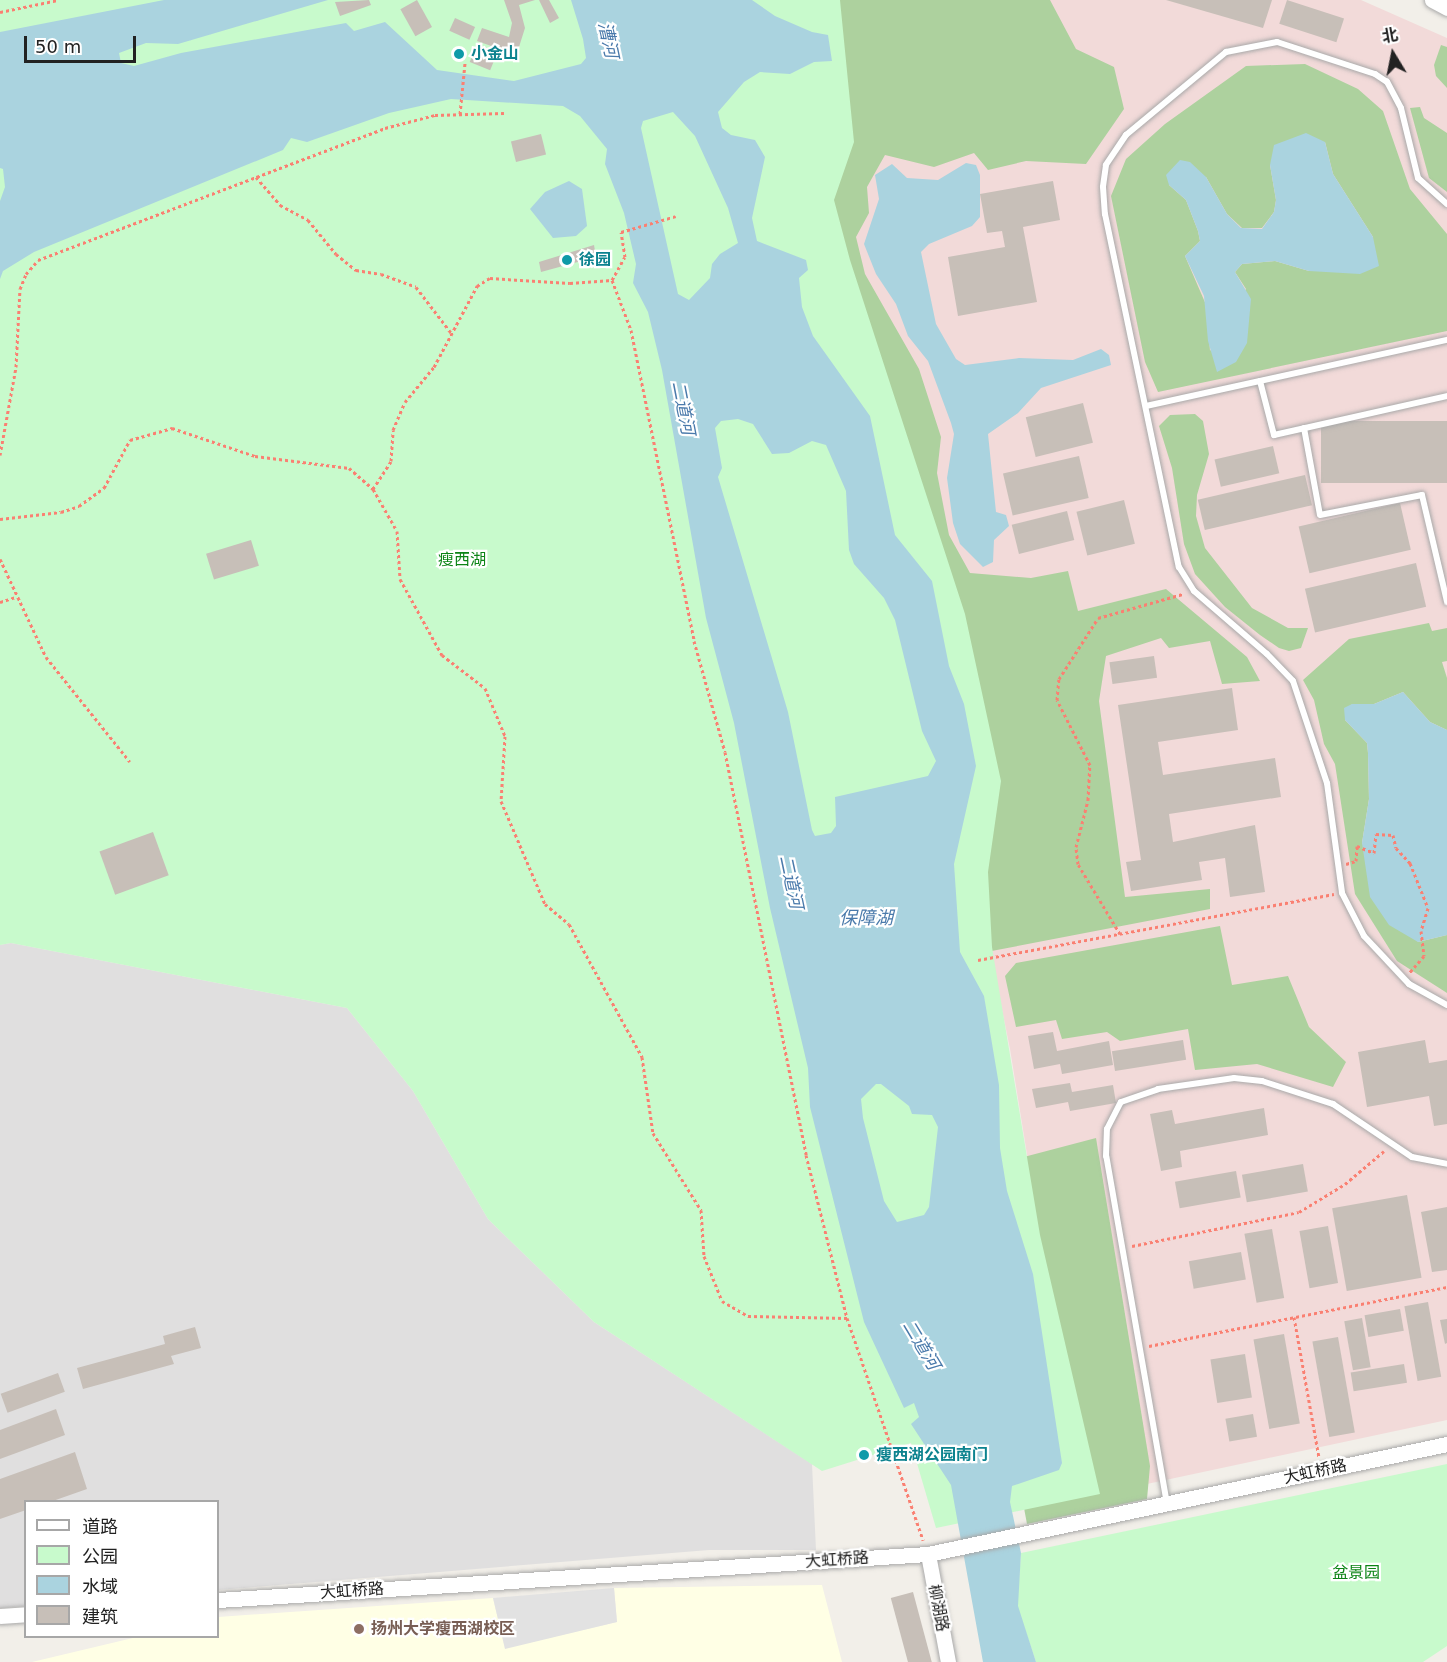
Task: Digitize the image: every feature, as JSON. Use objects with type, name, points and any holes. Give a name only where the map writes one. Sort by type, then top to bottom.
[{"type":"street","points":[[1432,0],[1447,8]]},
{"type":"street","name":"大虹桥路","points":[[219,1600],[928,1554],[1447,1444]]},
{"type":"street","name":"柳湖路","points":[[928,1554],[948,1662]]},
{"type":"street","points":[[0,1616],[24,1614]]},
{"type":"lane","points":[[1447,204],[1418,178],[1401,108],[1387,82],[1375,74],[1277,42],[1226,51],[1126,135],[1106,165],[1105,214],[1179,567],[1194,591],[1293,681],[1327,783],[1342,893],[1364,936],[1404,979],[1447,1005]]},
{"type":"lane","points":[[1146,406],[1447,340]]},
{"type":"lane","points":[[1260,381],[1274,435],[1447,396]]},
{"type":"lane","points":[[1304,428],[1320,515],[1422,495],[1447,602]]},
{"type":"lane","points":[[1167,1504],[1106,1156],[1107,1129],[1121,1102],[1158,1089],[1234,1078],[1262,1080],[1333,1104],[1420,1161],[1447,1164]]},
{"type":"path","points":[[0,12],[58,0]]},
{"type":"path","points":[[460,114],[465,63]]},
{"type":"path","points":[[0,455],[16,367],[20,290],[26,274],[38,260],[385,128],[435,115],[504,113]]},
{"type":"path","points":[[256,177],[280,205],[308,220],[336,254],[356,270],[381,274],[416,287],[453,334]]},
{"type":"path","points":[[612,280],[626,257],[621,232],[676,216]]},
{"type":"path","points":[[373,489],[392,460],[393,430],[405,402],[434,367],[477,286],[490,279],[570,283],[612,280]]},
{"type":"path","points":[[612,280],[631,330],[694,641],[725,752],[806,1155],[847,1318],[928,1554]]},
{"type":"path","points":[[0,519],[61,512],[80,506],[104,488],[130,440],[172,428],[255,456],[349,468],[373,489],[397,531],[400,579],[442,655],[485,688],[505,736],[501,801],[545,904],[569,924],[642,1057],[654,1133],[701,1210],[704,1256],[722,1301],[748,1316],[847,1318]]},
{"type":"path","points":[[0,559],[15,597],[46,657],[130,762]]},
{"type":"path","points":[[1120,934],[1078,864],[1076,847],[1088,800],[1090,765],[1057,700],[1059,679],[1098,618],[1194,591]]},
{"type":"path","points":[[0,602],[15,597]]},
{"type":"path","points":[[1338,867],[1356,861],[1357,846],[1374,854],[1376,834],[1393,835],[1396,848],[1410,863],[1428,908],[1421,946],[1424,956],[1404,979]]},
{"type":"path","points":[[978,960],[1342,893]]},
{"type":"path","points":[[1122,1248],[1299,1212],[1345,1184],[1393,1144]]},
{"type":"path","points":[[1140,1348],[1447,1287]]},
{"type":"path","points":[[1294,1317],[1321,1471]]},
{"type":"shaded area","points":[[840,0],[1361,0],[1447,38],[1447,1420],[1100,1494],[1040,1235],[1010,1049],[850,260]]},
{"type":"shaded area","points":[[11,943],[347,1008],[413,1091],[488,1219],[594,1322],[812,1464],[816,1550],[709,1550],[219,1590],[219,1500],[24,1500],[24,1606],[0,1608],[0,945]]},
{"type":"shaded area","name":"扬州大学瘦西湖校区","points":[[822,1585],[842,1662],[32,1662],[133,1638],[219,1638],[219,1617],[493,1598],[505,1648],[617,1622],[614,1588]]},
{"type":"shaded area","points":[[614,1588],[617,1622],[505,1649],[493,1598]]},
{"type":"green space","name":"瘦西湖","points":[[0,0],[840,0],[854,142],[834,200],[850,260],[965,614],[1001,781],[988,872],[992,947],[1040,1235],[1100,1494],[936,1528],[911,1443],[822,1471],[594,1322],[488,1219],[413,1091],[347,1008],[11,943],[0,945]]},
{"type":"green space","points":[[823,0],[1050,0],[1076,49],[1114,67],[1124,109],[1086,164],[1026,161],[988,170],[974,153],[934,167],[885,155],[867,187],[869,213],[856,237],[865,274],[919,369],[941,437],[937,473],[949,535],[970,573],[1031,578],[1068,571],[1078,611],[1166,589],[1247,657],[1260,681],[1222,684],[1210,641],[1169,648],[1161,638],[1106,656],[1099,701],[1125,897],[1210,889],[1210,909],[981,953],[752,87]]},
{"type":"green space","points":[[1441,45],[1447,47],[1447,88],[1436,76],[1434,65]]},
{"type":"green space","points":[[1305,64],[1358,89],[1383,111],[1410,189],[1447,234],[1447,331],[1158,392],[1145,362],[1111,196],[1126,159],[1165,124],[1246,66]],"holes":[[[1325,142],[1333,174],[1373,237],[1309,271],[1275,261],[1242,264],[1235,272],[1246,289],[1210,351],[1207,307],[1185,256],[1200,241],[1198,231],[1186,200],[1169,185],[1206,177],[1227,214],[1242,228],[1262,228],[1274,212],[1276,200],[1270,165]]]},
{"type":"green space","points":[[1420,107],[1424,118],[1447,133],[1447,192],[1429,178],[1410,108]]},
{"type":"green space","points":[[1195,414],[1203,421],[1209,454],[1197,495],[1196,516],[1205,548],[1252,608],[1288,628],[1308,628],[1301,648],[1289,651],[1279,648],[1260,635],[1225,607],[1195,574],[1184,544],[1172,468],[1159,426],[1170,415]]},
{"type":"green space","points":[[1429,623],[1432,631],[1447,628],[1447,661],[1442,662],[1447,678],[1447,730],[1430,722],[1403,692],[1374,704],[1352,704],[1345,720],[1367,743],[1369,799],[1362,843],[1418,942],[1447,935],[1447,993],[1397,961],[1355,894],[1335,764],[1324,744],[1314,700],[1303,680],[1349,639]]},
{"type":"green space","points":[[1220,926],[1232,985],[1288,976],[1309,1027],[1346,1062],[1333,1087],[1257,1064],[1195,1070],[1188,1029],[1120,1041],[1107,1032],[1062,1039],[1056,1020],[1016,1027],[1005,976],[1016,963]]},
{"type":"green space","points":[[1096,1138],[1150,1466],[1147,1499],[1027,1524],[1022,1497],[1020,1158]]},
{"type":"green space","name":"盆景园","points":[[1447,1464],[1447,1646],[1423,1662],[1036,1662],[1017,1606],[1021,1553]]},
{"type":"water","name":"保障湖","points":[[164,0],[328,0],[178,44],[146,43],[119,53],[121,63],[134,66],[181,53],[346,23],[354,31],[385,22],[437,70],[514,81],[581,64],[586,58],[583,39],[571,0],[752,0],[775,16],[812,32],[828,35],[832,61],[814,62],[790,74],[760,72],[744,82],[718,112],[722,128],[731,135],[755,140],[765,157],[752,218],[757,241],[806,260],[808,270],[799,278],[802,307],[813,336],[870,416],[895,535],[932,581],[949,666],[964,704],[976,766],[954,864],[960,952],[984,996],[999,1085],[1000,1148],[1007,1191],[1033,1274],[1062,1463],[1059,1470],[1012,1486],[1010,1502],[1021,1553],[1018,1606],[1036,1662],[983,1662],[951,1485],[911,1424],[919,1417],[914,1403],[904,1408],[864,1322],[810,1107],[808,1068],[770,908],[734,723],[706,618],[662,370],[648,312],[633,283],[636,264],[624,213],[605,164],[607,149],[580,116],[563,106],[451,99],[389,113],[307,142],[291,138],[283,150],[34,252],[3,271],[0,279],[0,201],[5,187],[3,169],[0,168],[0,32]],"holes":[[[673,112],[695,136],[728,208],[738,243],[720,254],[712,264],[710,278],[689,300],[678,294],[641,128],[643,121]],[[738,419],[753,424],[772,454],[789,453],[812,441],[826,445],[846,491],[849,550],[854,564],[884,598],[895,620],[922,731],[936,761],[928,776],[835,797],[836,826],[831,833],[815,836],[812,830],[788,712],[718,477],[722,468],[715,428],[721,421]],[[876,1084],[881,1084],[909,1106],[912,1114],[932,1115],[938,1127],[929,1207],[924,1215],[897,1222],[884,1201],[863,1118],[861,1099]]]},
{"type":"water","points":[[1306,133],[1325,142],[1333,174],[1373,237],[1379,266],[1360,274],[1309,271],[1275,261],[1242,264],[1235,272],[1251,299],[1247,343],[1236,362],[1217,372],[1208,341],[1204,296],[1185,256],[1200,241],[1198,231],[1186,200],[1169,185],[1166,175],[1180,160],[1190,162],[1206,177],[1227,214],[1241,228],[1262,229],[1274,212],[1276,200],[1270,165],[1274,145]]},
{"type":"water","points":[[966,163],[976,165],[980,175],[980,217],[972,226],[929,244],[921,252],[936,324],[956,359],[965,365],[1019,358],[1073,360],[1101,349],[1109,355],[1111,365],[1041,388],[1018,413],[988,434],[996,512],[1006,515],[1009,526],[994,540],[993,562],[983,567],[960,544],[953,523],[947,478],[954,434],[951,423],[928,361],[908,336],[896,304],[876,274],[864,244],[879,199],[875,175],[892,164],[907,178],[938,180]]},
{"type":"water","points":[[569,181],[582,189],[587,226],[576,236],[553,238],[530,209],[545,192]]},
{"type":"water","points":[[1403,692],[1430,722],[1447,730],[1447,935],[1418,942],[1389,925],[1370,897],[1362,843],[1369,799],[1367,743],[1345,720],[1344,708],[1352,704],[1374,704]]},
{"type":"building","points":[[369,0],[371,5],[340,16],[335,2]]},
{"type":"building","points":[[417,0],[432,27],[415,36],[400,9]]},
{"type":"building","points":[[504,0],[535,0],[519,5],[525,28],[519,47],[497,48],[477,41],[482,28],[509,37],[512,23]]},
{"type":"building","points":[[539,0],[549,0],[559,18],[550,23]]},
{"type":"building","points":[[1166,0],[1272,0],[1263,28]]},
{"type":"building","points":[[1287,0],[1344,19],[1336,42],[1279,24]]},
{"type":"building","points":[[455,18],[475,27],[469,40],[449,31]]},
{"type":"building","points":[[475,49],[495,57],[490,70],[470,62]]},
{"type":"building","points":[[541,134],[546,154],[516,162],[511,141]]},
{"type":"building","points":[[1053,181],[1060,220],[1023,227],[1037,302],[958,316],[948,257],[1005,247],[1002,231],[987,233],[980,194]]},
{"type":"building","name":"徐园","points":[[594,245],[596,257],[541,272],[539,262]]},
{"type":"building","points":[[1083,403],[1093,443],[1036,457],[1026,417]]},
{"type":"building","points":[[1321,421],[1447,421],[1447,483],[1321,483]]},
{"type":"building","points":[[1273,446],[1279,473],[1221,487],[1215,459]]},
{"type":"building","points":[[1079,456],[1089,498],[1013,515],[1003,474]]},
{"type":"building","points":[[1305,475],[1312,505],[1205,530],[1198,500]]},
{"type":"building","points":[[1124,500],[1135,544],[1087,556],[1076,512]]},
{"type":"building","points":[[1400,503],[1411,550],[1309,573],[1299,526]]},
{"type":"building","points":[[1067,511],[1074,540],[1019,554],[1012,525]]},
{"type":"building","points":[[251,540],[259,566],[214,580],[206,554]]},
{"type":"building","points":[[1416,563],[1426,607],[1315,632],[1305,589]]},
{"type":"building","points":[[1154,656],[1157,678],[1112,684],[1109,662]]},
{"type":"building","points":[[1232,688],[1238,730],[1158,742],[1163,775],[1275,758],[1281,797],[1169,814],[1173,842],[1255,825],[1265,892],[1230,897],[1225,858],[1199,862],[1202,880],[1131,891],[1126,862],[1141,860],[1118,705]]},
{"type":"building","points":[[153,832],[169,875],[115,895],[99,851]]},
{"type":"building","points":[[1053,1032],[1057,1051],[1109,1041],[1113,1065],[1062,1074],[1060,1064],[1034,1069],[1028,1036]]},
{"type":"building","points":[[1183,1040],[1186,1060],[1115,1071],[1112,1051]]},
{"type":"building","points":[[1425,1040],[1429,1063],[1447,1060],[1447,1124],[1434,1126],[1429,1096],[1367,1107],[1358,1052]]},
{"type":"building","points":[[1070,1083],[1072,1092],[1113,1085],[1116,1103],[1070,1111],[1068,1102],[1036,1108],[1032,1089]]},
{"type":"building","points":[[1264,1108],[1268,1135],[1180,1151],[1182,1167],[1161,1171],[1150,1114],[1172,1110],[1175,1124]]},
{"type":"building","points":[[1303,1164],[1308,1192],[1247,1202],[1242,1175]]},
{"type":"building","points":[[1236,1171],[1241,1198],[1180,1208],[1175,1182]]},
{"type":"building","points":[[1407,1195],[1422,1278],[1347,1291],[1332,1208]]},
{"type":"building","points":[[1447,1207],[1447,1270],[1432,1272],[1421,1212]]},
{"type":"building","points":[[1328,1226],[1338,1283],[1310,1288],[1299,1231]]},
{"type":"building","points":[[1272,1229],[1284,1298],[1257,1303],[1244,1234]]},
{"type":"building","points":[[1241,1252],[1246,1280],[1194,1289],[1189,1261]]},
{"type":"building","points":[[1428,1302],[1441,1377],[1418,1381],[1404,1306]]},
{"type":"building","points":[[1400,1309],[1404,1331],[1368,1337],[1365,1315]]},
{"type":"building","points":[[1362,1318],[1371,1367],[1353,1370],[1344,1321]]},
{"type":"building","points":[[1447,1319],[1447,1343],[1445,1344],[1440,1320]]},
{"type":"building","points":[[195,1327],[201,1348],[171,1356],[174,1364],[83,1389],[77,1368],[165,1344],[163,1336]]},
{"type":"building","points":[[1284,1334],[1300,1424],[1269,1429],[1253,1339]]},
{"type":"building","points":[[1338,1337],[1355,1433],[1329,1437],[1312,1342]]},
{"type":"building","points":[[1245,1354],[1252,1397],[1217,1403],[1210,1359]]},
{"type":"building","points":[[1404,1364],[1407,1383],[1354,1391],[1351,1372]]},
{"type":"building","points":[[58,1373],[65,1392],[8,1413],[1,1394]]},
{"type":"building","points":[[56,1409],[65,1435],[0,1459],[0,1430]]},
{"type":"building","points":[[1253,1414],[1257,1437],[1229,1442],[1225,1419]]},
{"type":"building","points":[[75,1452],[87,1489],[56,1500],[24,1500],[24,1511],[0,1519],[0,1479]]},
{"type":"building","points":[[913,1592],[932,1662],[908,1662],[891,1598]]},
{"type":"place","name":"小金山","points":[[459,54]]},
{"type":"place","name":"徐园","points":[[567,260]]},
{"type":"place","name":"瘦西湖公园南门","points":[[864,1455]]},
{"type":"place","name":"扬州大学瘦西湖校区","points":[[359,1629]]},
{"type":"water label","name":"漕河","points":[[608,40]]},
{"type":"water label","name":"二道河","points":[[683,408]]},
{"type":"water label","name":"二道河","points":[[791,882]]},
{"type":"water label","name":"二道河","points":[[921,1345]]}]
